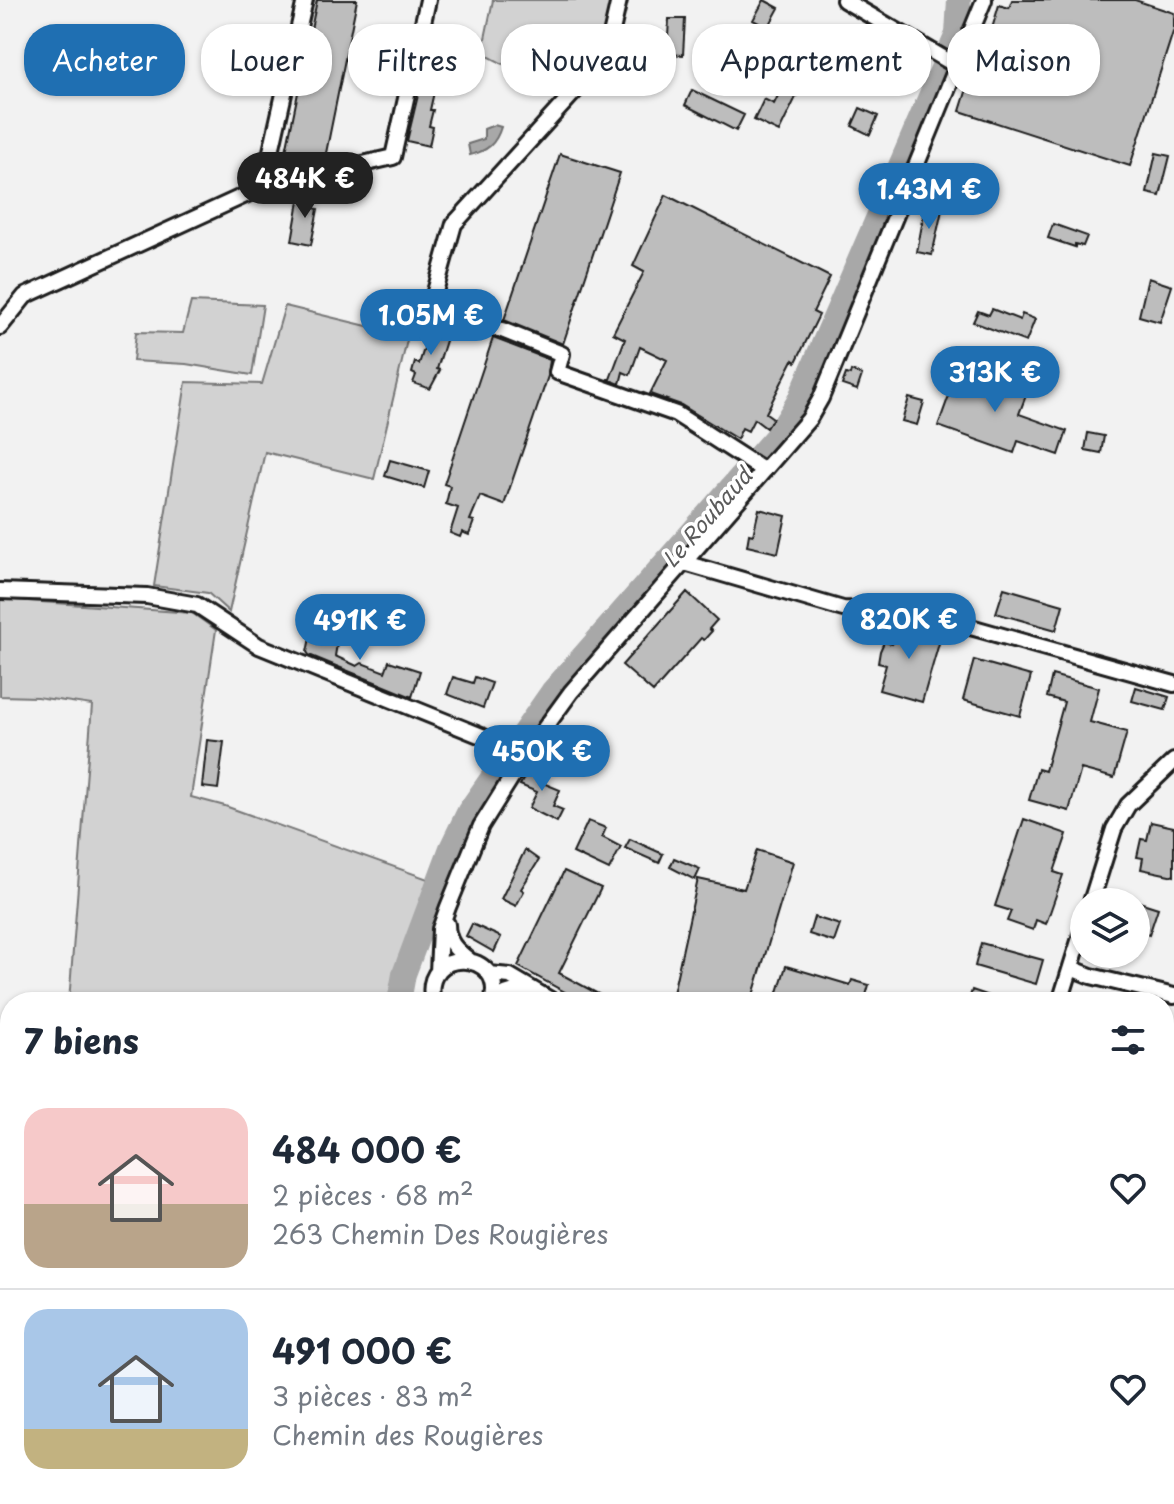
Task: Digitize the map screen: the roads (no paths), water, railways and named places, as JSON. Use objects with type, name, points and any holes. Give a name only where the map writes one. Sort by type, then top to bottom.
[{"type":"street","points":[[263,187],[305,0]]},
{"type":"street","points":[[0,327],[25,296],[263,187],[393,157],[428,0]]},
{"type":"street","points":[[619,0],[606,57],[454,224],[429,313],[502,330],[562,354],[557,372],[676,414],[763,470]]},
{"type":"street","points":[[844,0],[947,60]]},
{"type":"street","points":[[974,24],[984,0]]},
{"type":"street","points":[[438,972],[440,929],[448,907],[481,826],[522,752],[681,562],[809,419],[821,398],[947,90]]},
{"type":"street","points":[[681,562],[843,609],[917,612],[1174,684]]},
{"type":"street","points":[[0,591],[132,595],[197,605],[259,646],[522,752]]},
{"type":"street","points":[[1095,888],[1114,829],[1128,805],[1174,761]]},
{"type":"street","points":[[448,907],[448,938],[469,960],[489,974],[493,992]]},
{"type":"street","points":[[432,992],[432,983],[438,972],[451,962],[469,960]]},
{"type":"street","points":[[1063,992],[1071,968],[1157,992]]},
{"type":"street","points":[[489,974],[510,976],[537,992]]},
{"type":"street","points":[[509,992],[532,992]]},
{"type":"waterway","name":"Le Roubaud","points":[[401,992],[404,974],[451,848],[469,811],[552,692],[779,433],[798,402],[957,34],[959,0]]}]
